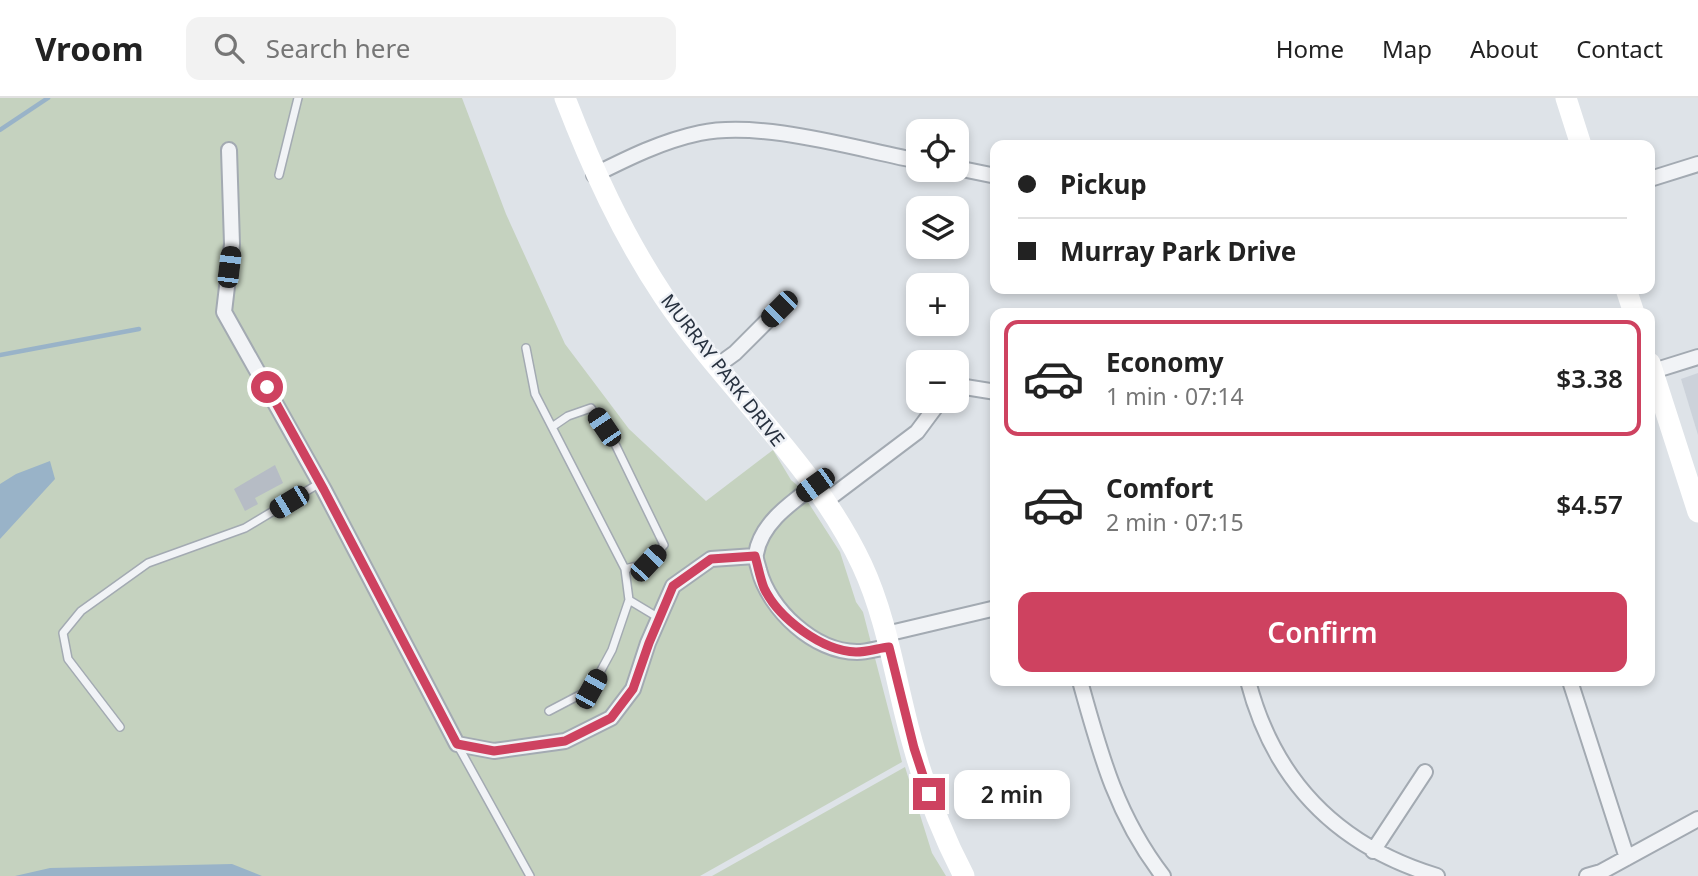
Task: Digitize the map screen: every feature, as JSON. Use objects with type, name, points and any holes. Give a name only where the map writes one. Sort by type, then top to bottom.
[{"type":"street","name":"MURRAY PARK DRIVE","points":[[565,98],[594,175],[665,298],[821,493],[862,566],[888,640],[914,748],[945,840],[964,876]]},
{"type":"street","points":[[1566,98],[1579,140]]},
{"type":"street","points":[[594,175],[644,150],[701,133],[754,129],[906,158]]},
{"type":"street","points":[[229,150],[232,244],[224,312],[320,483],[457,744],[494,751],[565,741],[611,718],[633,689],[673,586],[711,559],[755,556]]},
{"type":"street","points":[[1655,177],[1698,164]]},
{"type":"street","points":[[969,170],[990,175]]},
{"type":"street","points":[[718,366],[735,353],[779,309]]},
{"type":"street","points":[[1655,368],[1698,358]]},
{"type":"street","points":[[1655,381],[1698,512]]},
{"type":"street","points":[[969,388],[990,391]]},
{"type":"street","points":[[931,413],[917,432],[821,493],[774,519],[755,556],[763,586],[770,598],[798,628],[819,640],[856,652],[990,610]]},
{"type":"street","points":[[1081,686],[1106,774],[1128,823],[1163,876]]},
{"type":"street","points":[[1249,686],[1257,714],[1290,776],[1315,806],[1341,830],[1373,851],[1401,865],[1437,876]]},
{"type":"street","points":[[1572,686],[1627,858]]},
{"type":"street","points":[[1373,851],[1425,772]]},
{"type":"street","points":[[1587,876],[1627,858],[1698,819]]},
{"type":"lane","points":[[279,174],[298,98]]},
{"type":"lane","points":[[526,348],[535,394],[625,569],[629,600],[612,650],[591,689],[549,711]]},
{"type":"lane","points":[[552,427],[568,416],[591,408],[616,446],[664,545],[648,563],[625,569]]},
{"type":"lane","points":[[120,727],[68,659],[63,633],[81,611],[148,563],[245,528],[320,483]]},
{"type":"lane","points":[[629,600],[659,618]]},
{"type":"lane","points":[[457,744],[530,876]]},
{"type":"shaded area","points":[[1698,373],[1698,435],[1681,379]]},
{"type":"green space","points":[[0,98],[462,98],[506,214],[565,344],[629,429],[706,501],[773,450],[791,480],[797,485],[840,552],[856,602],[863,612],[902,762],[700,876],[0,876]]},
{"type":"green space","points":[[905,767],[932,853],[946,876],[712,876]]},
{"type":"water","points":[[50,461],[55,479],[0,539],[0,484],[16,474]]},
{"type":"water","points":[[232,864],[262,876],[15,876],[50,868]]},
{"type":"building","points":[[275,465],[283,483],[255,498],[258,504],[245,511],[234,489]]},
{"type":"waterway","points":[[0,130],[48,98]]},
{"type":"waterway","points":[[0,355],[139,329]]},
{"type":"route","points":[[267,387],[457,744],[494,751],[565,741],[611,718],[633,689],[673,586],[711,559],[755,556],[763,586],[770,598],[798,628],[819,640],[856,652],[889,647],[914,748],[929,794]]}]
